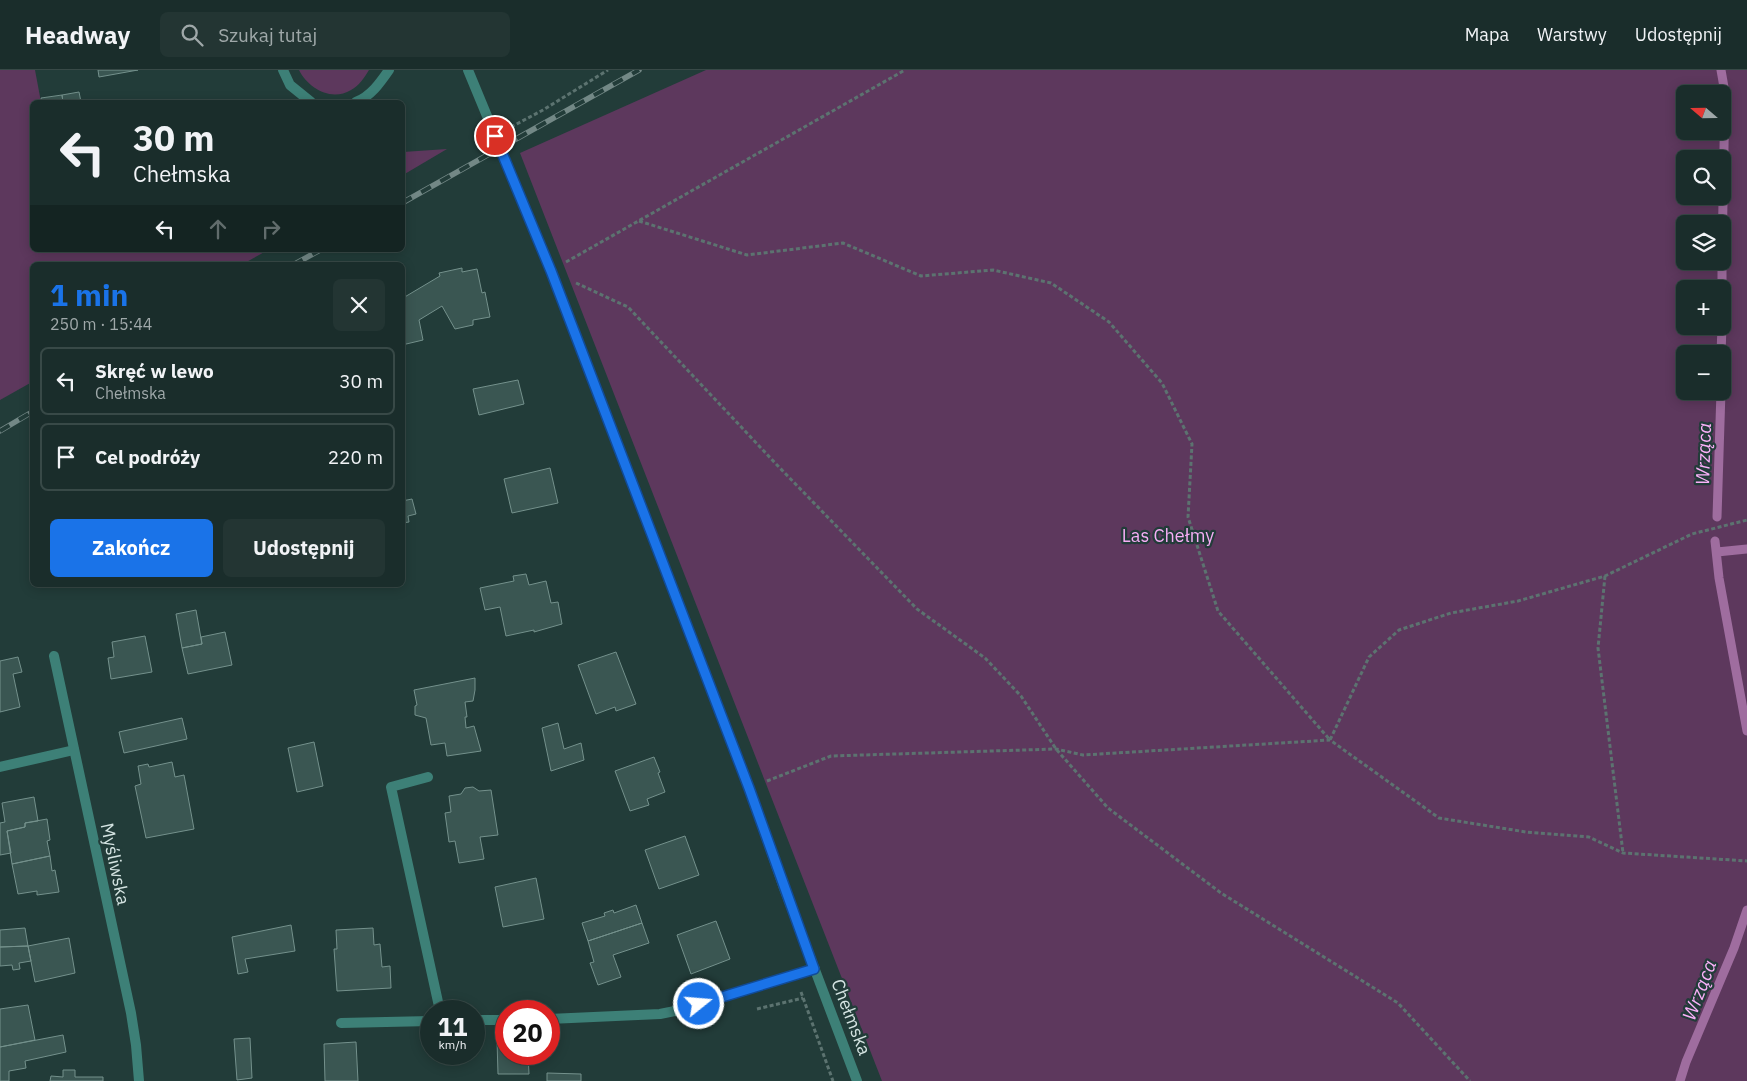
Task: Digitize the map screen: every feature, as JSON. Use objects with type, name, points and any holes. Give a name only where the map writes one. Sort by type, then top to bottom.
[{"type":"street","points":[[283,70],[290,85],[309,100]]},
{"type":"street","points":[[360,100],[381,82],[389,70]]},
{"type":"street","name":"Chełmska","points":[[468,70],[551,271],[749,788],[814,969],[858,1081]]},
{"type":"street","name":"Myśliwska","points":[[54,656],[131,1012],[140,1081]]},
{"type":"street","points":[[0,767],[74,750]]},
{"type":"street","points":[[428,778],[390,787],[438,1000]]},
{"type":"street","points":[[560,1019],[660,1014],[680,1010],[814,969]]},
{"type":"street","points":[[341,1023],[420,1021]]},
{"type":"path","points":[[495,136],[543,110],[608,70]]},
{"type":"path","points":[[551,271],[905,70]]},
{"type":"path","points":[[639,221],[747,255],[843,243],[921,276],[993,270],[1051,283],[1109,322],[1162,383],[1192,444],[1188,517],[1218,611],[1330,740],[1440,818],[1526,832],[1589,837],[1623,854],[1747,861]]},
{"type":"path","points":[[551,271],[628,307],[778,466],[917,609],[985,658],[1021,696],[1056,749],[1108,808],[1221,893],[1398,1003],[1470,1081]]},
{"type":"path","points":[[1330,740],[1369,656],[1399,630],[1451,614],[1518,601],[1605,576],[1692,534],[1747,520]]},
{"type":"path","points":[[1605,576],[1598,648],[1623,854]]},
{"type":"path","points":[[749,788],[831,756],[1056,749],[1083,756],[1330,740]]},
{"type":"green space","points":[[0,70],[35,70],[41,100],[30,100],[30,252],[264,252],[246,262],[30,262],[30,383],[0,400]]},
{"type":"green space","points":[[299,70],[369,70],[361,82],[354,88],[343,93],[328,94],[314,87],[303,77]]},
{"type":"green space","name":"Las Chełmy","points":[[706,70],[1747,70],[1747,1081],[882,1081],[520,153]]},
{"type":"green space","points":[[447,149],[405,174],[405,152]]},
{"type":"building","points":[[98,70],[138,70],[99,77]]},
{"type":"building","points":[[79,92],[81,100],[63,100],[62,95]]},
{"type":"building","points":[[62,95],[63,100],[42,100],[41,98]]},
{"type":"building","points":[[462,268],[462,272],[477,269],[482,293],[485,292],[490,317],[473,320],[473,325],[455,329],[442,306],[419,320],[423,340],[405,344],[405,297],[440,276],[439,273]]},
{"type":"building","points":[[518,380],[524,404],[479,415],[473,389]]},
{"type":"building","points":[[550,468],[558,503],[512,513],[504,479]]},
{"type":"building","points":[[412,499],[416,514],[408,516],[409,522],[405,523],[405,500]]},
{"type":"building","points":[[526,574],[529,585],[546,581],[551,603],[558,602],[562,624],[534,632],[534,630],[506,636],[500,607],[485,610],[480,588],[514,581],[513,576]]},
{"type":"building","points":[[196,610],[202,644],[182,648],[176,614]]},
{"type":"building","points":[[225,632],[232,665],[188,674],[182,648],[202,644],[201,637]]},
{"type":"building","points":[[145,636],[152,672],[111,679],[108,658],[114,657],[112,642]]},
{"type":"building","points":[[616,652],[636,704],[616,711],[615,707],[596,714],[578,665]]},
{"type":"building","points":[[18,657],[22,672],[13,674],[20,707],[0,712],[0,661]]},
{"type":"building","points":[[475,678],[473,701],[465,702],[467,717],[465,717],[466,728],[474,726],[481,751],[447,756],[445,743],[431,745],[426,718],[415,715],[415,706],[417,705],[414,690]]},
{"type":"building","points":[[182,718],[187,739],[124,753],[119,732]]},
{"type":"building","points":[[558,723],[564,749],[581,743],[584,760],[551,771],[542,728]]},
{"type":"building","points":[[314,742],[323,786],[297,792],[288,748]]},
{"type":"building","points":[[654,757],[665,792],[647,799],[649,805],[630,811],[615,771]]},
{"type":"building","points":[[172,762],[175,777],[184,775],[194,829],[146,838],[135,786],[141,784],[138,766],[148,764],[149,767]]},
{"type":"building","points":[[473,787],[479,791],[491,790],[498,835],[480,837],[484,859],[459,863],[455,841],[449,842],[445,813],[451,812],[449,796],[461,794],[465,788]]},
{"type":"building","points":[[34,797],[38,821],[25,823],[25,827],[7,831],[11,853],[0,855],[0,823],[5,822],[2,803]]},
{"type":"building","points":[[47,819],[50,840],[47,841],[50,856],[12,864],[7,831],[25,827],[25,823]]},
{"type":"building","points":[[685,836],[699,875],[659,889],[645,850]]},
{"type":"building","points":[[50,856],[52,871],[55,870],[59,892],[37,895],[37,891],[18,894],[12,864]]},
{"type":"building","points":[[536,878],[544,919],[503,927],[495,887]]},
{"type":"building","points":[[636,905],[642,923],[588,941],[582,923],[605,916],[604,913],[613,910],[614,913]]},
{"type":"building","points":[[716,921],[730,959],[691,974],[677,935]]},
{"type":"building","points":[[642,923],[649,943],[613,955],[621,977],[598,985],[590,963],[594,962],[588,941]]},
{"type":"building","points":[[291,925],[295,951],[245,959],[248,972],[238,974],[232,937]]},
{"type":"building","points":[[25,928],[28,946],[0,947],[0,930]]},
{"type":"building","points":[[373,928],[374,945],[380,944],[382,967],[390,966],[391,988],[337,991],[334,949],[337,949],[336,930]]},
{"type":"building","points":[[69,938],[75,973],[35,982],[28,946]]},
{"type":"building","points":[[28,946],[31,961],[19,963],[20,969],[13,970],[12,965],[0,966],[0,947]]},
{"type":"building","points":[[28,1005],[35,1040],[0,1047],[0,1009]]},
{"type":"building","points":[[63,1035],[66,1052],[25,1061],[26,1068],[9,1071],[9,1081],[0,1081],[0,1047]]},
{"type":"building","points":[[250,1038],[252,1078],[237,1080],[234,1039]]},
{"type":"building","points":[[356,1042],[358,1081],[325,1081],[324,1044]]},
{"type":"building","points":[[498,1065],[529,1065],[529,1074],[498,1074]]},
{"type":"building","points":[[63,1070],[75,1070],[75,1077],[103,1077],[103,1081],[50,1081],[51,1076],[63,1077]]},
{"type":"building","points":[[547,1073],[581,1074],[581,1081],[547,1081]]},
{"type":"waterway","name":"Wrząca","points":[[1721,70],[1725,93],[1723,215]]},
{"type":"waterway","name":"Wrząca","points":[[1722,270],[1722,280]]},
{"type":"waterway","name":"Wrząca","points":[[1721,345],[1722,335]]},
{"type":"waterway","name":"Wrząca","points":[[1717,517],[1721,400]]},
{"type":"waterway","name":"Wrząca","points":[[1715,541],[1719,578],[1747,731]]},
{"type":"waterway","points":[[1717,552],[1747,549]]},
{"type":"waterway","name":"Wrząca","points":[[1680,1081],[1686,1062],[1734,948],[1747,910]]},
{"type":"railway","points":[[405,201],[639,70]]},
{"type":"railway","points":[[298,262],[316,252]]},
{"type":"railway","points":[[0,431],[30,413]]},
{"type":"route","points":[[495,136],[551,271],[749,788],[814,969],[699,1004]]}]
